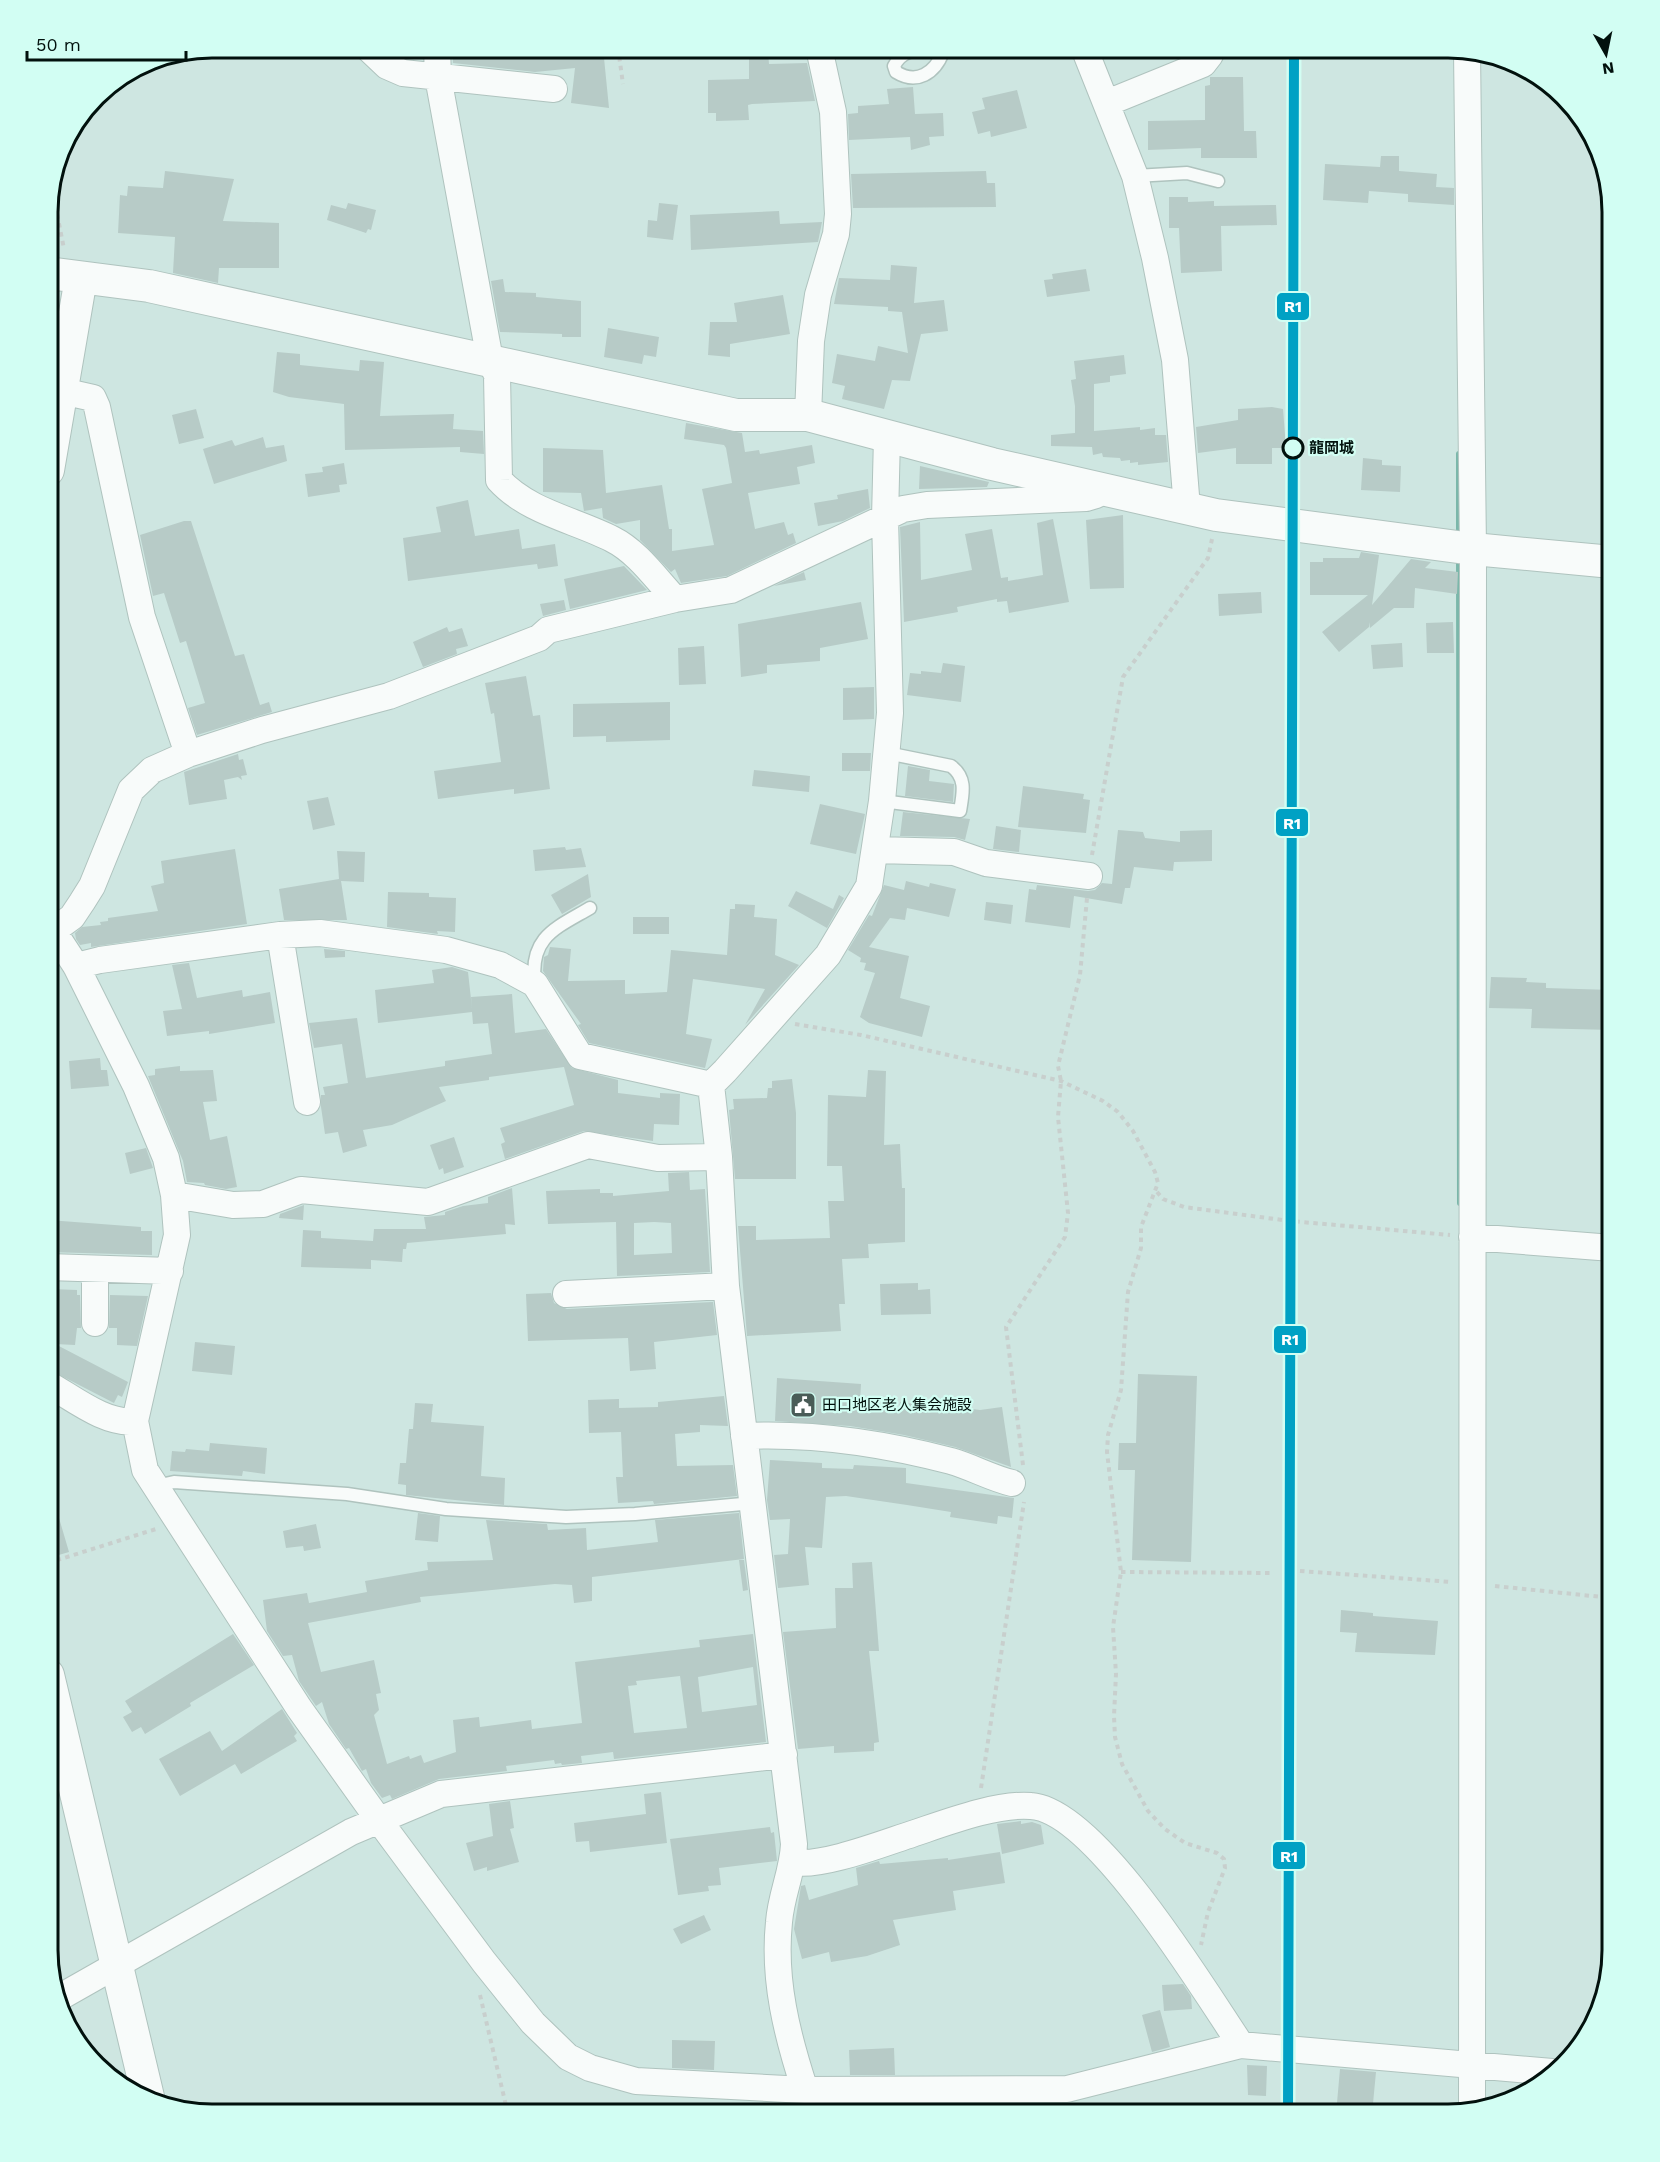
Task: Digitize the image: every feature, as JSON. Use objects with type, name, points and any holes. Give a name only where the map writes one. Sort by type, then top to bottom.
[{"type":"street","points":[[380,59],[387,66],[403,74],[554,89]]},
{"type":"street","points":[[437,59],[438,77],[490,360],[497,375],[499,480],[520,500],[613,539],[629,549],[675,600]]},
{"type":"street","points":[[808,415],[811,341],[818,295],[836,234],[838,214],[833,112],[821,59]]},
{"type":"street","points":[[1089,59],[1135,176],[1155,258],[1201,511]]},
{"type":"street","points":[[1107,103],[1203,64],[1207,59]]},
{"type":"street","points":[[1467,60],[1473,549],[1472,1238],[1465,1583],[1472,2102]]},
{"type":"street","points":[[59,275],[149,286],[736,415],[808,415],[887,437],[1201,511],[1473,549],[1602,561]]},
{"type":"street","points":[[59,409],[81,278]]},
{"type":"street","points":[[62,391],[87,394],[93,398],[97,407],[142,617],[188,754]]},
{"type":"street","points":[[805,2090],[791,2047],[781,2003],[777,1960],[779,1919],[793,1862],[794,1844],[726,1286],[719,1157],[711,1084],[828,955],[869,886],[887,753],[890,655],[885,518],[887,437]]},
{"type":"street","points":[[59,923],[72,917],[92,886],[131,790],[152,770],[188,754],[389,696],[539,638],[548,630],[675,600],[731,590],[753,582],[897,511],[927,505],[1086,498],[1096,495],[1099,488]]},
{"type":"street","points":[[875,850],[954,852],[986,863],[1089,876]]},
{"type":"street","points":[[76,966],[111,958],[280,935],[320,933],[403,942],[446,950],[500,965],[535,984],[580,1056],[711,1084]]},
{"type":"street","points":[[280,935],[307,1102]]},
{"type":"street","points":[[59,941],[76,966],[136,1086],[166,1158],[174,1195],[177,1235],[135,1421],[145,1470],[299,1708],[378,1820],[484,1962],[552,2043],[568,2057],[590,2068],[636,2081],[805,2090],[1067,2089],[1241,2045],[1541,2071]]},
{"type":"street","points":[[174,1195],[233,1205],[263,1204],[301,1190],[428,1202],[588,1145],[658,1158],[719,1157]]},
{"type":"street","points":[[1472,1238],[1602,1247]]},
{"type":"street","points":[[58,1267],[170,1271]]},
{"type":"street","points":[[95,1269],[95,1323]]},
{"type":"street","points":[[566,1293],[726,1286]]},
{"type":"street","points":[[58,1390],[112,1419],[123,1423],[135,1421]]},
{"type":"street","points":[[744,1436],[776,1434],[832,1438],[952,1461],[1020,1482]]},
{"type":"street","points":[[58,1717],[146,2088]]},
{"type":"street","points":[[66,1994],[378,1820],[441,1794],[460,1790],[784,1755]]},
{"type":"street","points":[[793,1862],[811,1863],[875,1846],[964,1817],[1033,1805],[1050,1811],[1072,1825],[1105,1856],[1132,1888],[1241,2045]]},
{"type":"lane","points":[[1135,176],[1187,173],[1218,181]]},
{"type":"lane","points":[[882,801],[960,811],[963,792],[963,781],[959,772],[951,766],[887,753]]},
{"type":"lane","points":[[535,984],[533,968],[539,945],[545,936],[590,908]]},
{"type":"lane","points":[[156,1485],[174,1482],[347,1494],[446,1509],[566,1517],[635,1514],[753,1503]]},
{"type":"path","points":[[620,59],[623,84]]},
{"type":"path","points":[[59,224],[65,255],[81,278]]},
{"type":"path","points":[[964,1817],[980,1798],[1020,1482],[1006,1327],[1065,1237],[1068,1213],[1059,1117],[1061,1081],[1058,1066],[1080,975],[1089,876],[1122,676],[1208,558],[1201,511]]},
{"type":"path","points":[[771,1020],[861,1035],[1061,1081],[1103,1101],[1118,1112],[1133,1131],[1155,1172],[1158,1183],[1156,1192],[1144,1218],[1141,1248],[1128,1292],[1121,1390],[1108,1435],[1107,1452],[1121,1572],[1113,1627],[1116,1674],[1114,1716],[1115,1737],[1122,1764],[1148,1810],[1165,1829],[1185,1843],[1217,1853],[1224,1859],[1221,1879],[1208,1912],[1201,1949],[1194,1963],[1189,1967]]},
{"type":"path","points":[[1156,1192],[1163,1199],[1184,1207],[1290,1221],[1472,1238]]},
{"type":"path","points":[[58,1560],[177,1522]]},
{"type":"path","points":[[1300,1571],[1465,1583],[1602,1597]]},
{"type":"path","points":[[1121,1572],[1274,1573]]},
{"type":"path","points":[[484,1962],[478,1976],[481,1999],[506,2104]]},
{"type":"building","points":[[453,59],[604,59],[609,108],[571,103],[575,68],[535,72],[453,63]]},
{"type":"building","points":[[749,59],[769,59],[769,64],[807,63],[815,101],[752,104],[748,105],[749,120],[716,121],[716,113],[708,113],[708,80],[749,79]]},
{"type":"building","points":[[1210,77],[1243,77],[1244,131],[1256,131],[1257,158],[1201,158],[1201,148],[1148,150],[1148,121],[1205,120],[1205,86],[1210,85]]},
{"type":"building","points":[[913,87],[915,114],[943,113],[944,136],[929,137],[930,145],[911,150],[910,137],[849,140],[848,114],[858,113],[858,106],[889,104],[887,89]]},
{"type":"building","points":[[1017,90],[1027,128],[991,137],[990,131],[978,134],[972,112],[985,109],[982,98]]},
{"type":"building","points":[[1381,156],[1399,156],[1399,171],[1437,174],[1436,187],[1454,188],[1454,205],[1408,202],[1408,194],[1369,191],[1368,203],[1323,200],[1325,164],[1380,167]]},
{"type":"building","points":[[165,171],[234,179],[223,221],[279,223],[279,268],[219,268],[218,283],[173,273],[175,237],[118,233],[120,195],[127,196],[128,186],[163,188]]},
{"type":"building","points":[[986,171],[987,183],[995,183],[996,207],[853,208],[851,174]]},
{"type":"building","points":[[1169,197],[1188,197],[1188,202],[1214,201],[1214,206],[1276,205],[1277,225],[1221,226],[1222,271],[1181,273],[1179,228],[1169,228]]},
{"type":"building","points":[[348,203],[376,210],[371,230],[368,229],[366,233],[327,220],[331,205],[346,209]]},
{"type":"building","points":[[659,203],[678,205],[673,240],[647,237],[648,220],[657,221]]},
{"type":"building","points":[[779,211],[780,224],[822,222],[818,242],[691,250],[690,215]]},
{"type":"building","points":[[891,265],[917,267],[914,303],[944,300],[948,331],[921,334],[910,381],[892,380],[884,409],[842,399],[845,386],[832,383],[837,354],[875,361],[878,346],[908,353],[902,312],[888,311],[888,307],[834,304],[839,278],[890,280]]},
{"type":"building","points":[[1086,269],[1090,291],[1047,297],[1044,280],[1053,279],[1052,274]]},
{"type":"building","points":[[503,279],[505,292],[536,293],[536,297],[581,301],[581,337],[562,337],[562,334],[500,332],[491,281]]},
{"type":"building","points":[[783,295],[790,334],[730,344],[730,357],[708,355],[710,322],[737,322],[734,303]]},
{"type":"building","points":[[608,328],[659,337],[656,357],[644,355],[642,364],[604,357]]},
{"type":"building","points":[[277,352],[300,354],[300,365],[359,371],[360,360],[384,362],[380,416],[454,414],[453,429],[483,431],[484,454],[460,452],[460,447],[345,450],[344,404],[289,397],[273,392]]},
{"type":"building","points":[[1124,355],[1126,374],[1110,376],[1110,382],[1094,384],[1094,431],[1155,428],[1155,435],[1166,435],[1168,462],[1138,465],[1138,462],[1130,463],[1130,460],[1121,461],[1120,458],[1103,457],[1102,453],[1093,455],[1092,447],[1051,446],[1051,435],[1075,433],[1075,406],[1071,380],[1076,379],[1074,361]]},
{"type":"building","points":[[1272,407],[1283,409],[1286,448],[1272,448],[1272,464],[1236,464],[1236,448],[1198,453],[1196,427],[1238,420],[1238,409]]},
{"type":"building","points":[[196,409],[204,438],[179,444],[172,415]]},
{"type":"building","points":[[686,423],[742,433],[745,452],[759,450],[760,454],[812,445],[815,463],[797,467],[800,484],[748,493],[755,529],[784,522],[788,535],[793,533],[796,543],[727,576],[681,583],[675,569],[671,572],[640,540],[640,520],[616,524],[603,518],[602,508],[584,511],[581,493],[543,492],[543,448],[603,450],[606,493],[662,485],[669,529],[672,529],[672,551],[714,545],[702,489],[732,483],[726,448],[724,445],[684,439]]},
{"type":"building","points":[[263,437],[266,448],[284,445],[287,461],[214,484],[203,449],[232,440],[235,446]]},
{"type":"building","points":[[1363,458],[1382,460],[1382,465],[1401,466],[1400,492],[1361,490]]},
{"type":"building","points":[[344,463],[347,484],[339,485],[340,492],[308,497],[305,474],[323,472],[322,467]]},
{"type":"building","points":[[920,466],[989,482],[987,487],[919,489]]},
{"type":"building","points":[[868,489],[870,508],[843,521],[818,526],[814,503],[838,499],[837,495]]},
{"type":"building","points":[[468,500],[475,536],[519,529],[522,549],[555,544],[558,566],[538,569],[537,564],[408,581],[403,538],[441,532],[436,507]]},
{"type":"building","points":[[1123,515],[1124,588],[1090,589],[1086,520]]},
{"type":"building","points":[[1053,519],[1069,602],[1009,613],[1007,601],[997,602],[997,599],[957,607],[958,612],[904,622],[900,527],[920,522],[921,580],[972,570],[965,534],[992,529],[1001,578],[1008,577],[1008,581],[1043,575],[1037,523]]},
{"type":"building","points":[[184,521],[191,521],[235,656],[244,654],[260,705],[269,702],[272,712],[197,735],[188,708],[205,703],[186,641],[180,643],[164,593],[153,596],[140,535]]},
{"type":"building","points":[[1361,552],[1379,555],[1372,605],[1411,559],[1431,562],[1425,568],[1458,572],[1457,594],[1415,588],[1414,608],[1394,608],[1370,628],[1369,622],[1369,627],[1339,652],[1322,632],[1368,595],[1310,595],[1310,562],[1323,562],[1323,558],[1359,558]]},
{"type":"building","points":[[624,566],[647,590],[570,609],[564,579]]},
{"type":"building","points":[[804,572],[806,580],[774,586]]},
{"type":"building","points":[[1261,592],[1262,613],[1219,616],[1218,594]]},
{"type":"building","points":[[564,600],[566,610],[543,616],[540,604]]},
{"type":"building","points":[[861,602],[868,639],[820,648],[820,661],[767,665],[767,673],[741,677],[738,624]]},
{"type":"building","points":[[1453,622],[1454,653],[1427,653],[1426,623]]},
{"type":"building","points":[[447,627],[449,632],[462,628],[468,646],[456,649],[457,654],[423,667],[413,642]]},
{"type":"building","points":[[1402,643],[1403,667],[1373,669],[1371,645]]},
{"type":"building","points":[[704,646],[706,684],[679,685],[678,648]]},
{"type":"building","points":[[943,663],[965,666],[961,702],[907,695],[910,673],[921,674],[921,671],[941,673]]},
{"type":"building","points":[[526,676],[533,716],[540,715],[550,789],[514,794],[514,789],[438,799],[434,771],[501,762],[494,713],[491,714],[485,683]]},
{"type":"building","points":[[874,687],[874,719],[843,720],[843,688]]},
{"type":"building","points":[[670,702],[670,740],[606,742],[606,736],[573,737],[573,704]]},
{"type":"building","points":[[842,753],[871,753],[870,771],[842,771]]},
{"type":"building","points":[[238,754],[239,760],[243,759],[247,775],[241,776],[242,780],[238,777],[224,780],[227,799],[189,805],[184,772]]},
{"type":"building","points":[[908,766],[930,770],[929,781],[954,784],[953,802],[905,796]]},
{"type":"building","points":[[754,770],[810,776],[809,792],[752,786]]},
{"type":"building","points":[[1023,786],[1084,794],[1083,799],[1090,800],[1086,833],[1018,827]]},
{"type":"building","points":[[328,797],[335,825],[313,830],[307,801]]},
{"type":"building","points":[[820,804],[865,814],[856,854],[810,844]]},
{"type":"building","points":[[903,812],[970,819],[965,840],[954,837],[900,836]]},
{"type":"building","points":[[996,826],[1021,830],[1019,852],[993,849]]},
{"type":"building","points":[[1118,830],[1143,832],[1145,838],[1180,842],[1180,831],[1212,830],[1212,861],[1174,862],[1173,871],[1134,867],[1130,888],[1125,888],[1122,904],[1074,896],[1070,928],[1025,922],[1029,889],[1049,892],[1036,890],[1037,885],[1088,891],[1095,890],[1102,883],[1112,884]]},
{"type":"building","points":[[565,847],[566,850],[581,848],[586,867],[535,871],[533,850]]},
{"type":"building","points":[[235,849],[247,924],[91,947],[91,943],[80,945],[76,939],[75,933],[82,927],[101,925],[100,922],[108,921],[108,918],[158,911],[151,886],[164,883],[161,861]]},
{"type":"building","points":[[337,851],[365,852],[364,882],[341,881],[347,920],[284,920],[279,889],[339,879]]},
{"type":"building","points":[[588,874],[591,897],[562,914],[551,895]]},
{"type":"building","points":[[906,881],[929,887],[930,883],[956,889],[949,917],[907,908],[905,920],[890,918],[869,947],[909,956],[900,998],[930,1006],[922,1037],[869,1023],[860,1017],[875,973],[864,970],[866,963],[860,962],[861,958],[848,950],[869,915],[872,916],[884,885],[904,890]]},
{"type":"building","points":[[796,891],[833,909],[839,895],[844,898],[827,928],[788,906]]},
{"type":"building","points":[[388,892],[429,893],[429,897],[456,898],[455,932],[437,931],[438,934],[387,927]]},
{"type":"building","points":[[986,902],[1013,905],[1011,924],[984,920]]},
{"type":"building","points":[[735,904],[755,905],[754,917],[777,919],[775,955],[799,965],[745,1025],[765,989],[693,979],[686,1034],[712,1039],[705,1068],[589,1043],[578,1025],[581,1024],[543,971],[544,957],[548,955],[550,947],[571,949],[568,981],[625,980],[625,994],[667,992],[671,950],[727,955],[730,909],[735,909]]},
{"type":"building","points":[[633,917],[669,917],[669,934],[633,934]]},
{"type":"building","points":[[324,949],[345,951],[345,957],[325,958]]},
{"type":"building","points":[[189,963],[197,998],[242,990],[243,997],[270,992],[275,1023],[209,1034],[209,1031],[167,1036],[163,1011],[182,1009],[172,965]]},
{"type":"building","points":[[452,967],[468,972],[472,1008],[471,997],[512,994],[515,1033],[546,1029],[572,1068],[618,1080],[618,1093],[660,1098],[660,1093],[680,1094],[679,1125],[654,1124],[653,1141],[584,1131],[505,1159],[501,1144],[505,1142],[500,1128],[574,1105],[564,1067],[489,1077],[489,1080],[439,1087],[446,1101],[392,1125],[363,1130],[367,1146],[343,1153],[338,1132],[325,1134],[321,1107],[321,1095],[325,1095],[323,1087],[348,1083],[342,1044],[314,1048],[309,1023],[357,1018],[366,1078],[445,1066],[445,1061],[492,1054],[488,1023],[473,1024],[472,1012],[378,1023],[375,990],[434,983],[432,970]]},
{"type":"building","points":[[1491,977],[1527,978],[1526,982],[1546,983],[1546,988],[1602,990],[1602,1030],[1531,1028],[1532,1009],[1489,1008]]},
{"type":"building","points":[[100,1058],[101,1070],[107,1070],[109,1086],[71,1089],[69,1061]]},
{"type":"building","points":[[180,1066],[180,1071],[213,1070],[217,1101],[203,1102],[210,1140],[227,1136],[237,1187],[226,1189],[204,1183],[187,1182],[183,1161],[148,1076],[155,1075],[155,1069]]},
{"type":"building","points":[[868,1070],[886,1071],[884,1145],[900,1144],[902,1188],[905,1188],[905,1242],[868,1244],[869,1258],[842,1259],[845,1304],[839,1304],[841,1331],[747,1336],[738,1226],[756,1226],[756,1240],[830,1238],[828,1201],[844,1201],[842,1166],[827,1166],[828,1095],[866,1097]]},
{"type":"building","points":[[792,1079],[796,1113],[796,1179],[735,1179],[729,1110],[734,1109],[733,1099],[767,1098],[768,1088],[772,1088],[772,1081]]},
{"type":"building","points":[[454,1137],[464,1167],[444,1174],[443,1168],[439,1170],[430,1145]]},
{"type":"building","points":[[146,1148],[153,1168],[130,1174],[125,1153]]},
{"type":"building","points":[[689,1172],[690,1190],[705,1189],[710,1272],[617,1276],[616,1222],[548,1224],[546,1191],[600,1189],[600,1193],[613,1193],[613,1196],[669,1191],[668,1173]],"holes":[[[634,1223],[671,1223],[672,1253],[634,1255]]]},
{"type":"building","points":[[512,1188],[515,1225],[505,1224],[506,1234],[407,1243],[406,1249],[403,1249],[402,1262],[371,1260],[371,1269],[301,1267],[303,1230],[321,1231],[321,1238],[373,1241],[374,1229],[426,1229],[424,1217],[445,1215],[445,1212],[463,1206],[488,1203],[488,1197]]},
{"type":"building","points":[[304,1205],[303,1220],[279,1218],[280,1214]]},
{"type":"building","points":[[58,1221],[141,1227],[141,1231],[152,1231],[152,1255],[58,1252]]},
{"type":"building","points":[[918,1283],[918,1290],[930,1289],[931,1314],[881,1315],[880,1284]]},
{"type":"building","points":[[58,1289],[77,1290],[77,1295],[80,1295],[81,1328],[77,1328],[75,1345],[58,1344]]},
{"type":"building","points":[[551,1293],[554,1303],[567,1309],[713,1302],[717,1335],[654,1342],[656,1369],[630,1371],[628,1338],[528,1341],[526,1294]]},
{"type":"building","points":[[110,1295],[148,1296],[137,1346],[117,1345],[117,1328],[109,1328]]},
{"type":"building","points":[[195,1342],[235,1346],[232,1375],[192,1371]]},
{"type":"building","points":[[58,1346],[128,1382],[122,1397],[118,1395],[114,1403],[58,1374]]},
{"type":"building","points":[[1138,1374],[1197,1376],[1191,1562],[1132,1560],[1135,1470],[1118,1470],[1119,1443],[1136,1443]]},
{"type":"building","points":[[777,1378],[861,1384],[860,1403],[899,1407],[900,1402],[951,1409],[952,1406],[980,1410],[1002,1407],[1011,1467],[955,1447],[904,1435],[850,1426],[775,1421]]},
{"type":"building","points":[[724,1396],[728,1426],[700,1425],[700,1432],[675,1434],[677,1466],[733,1465],[737,1496],[654,1504],[653,1501],[618,1503],[616,1477],[623,1477],[621,1432],[589,1433],[588,1400],[619,1399],[619,1408],[658,1407],[658,1402]]},
{"type":"building","points":[[415,1403],[433,1404],[431,1422],[484,1426],[481,1476],[505,1478],[504,1505],[406,1495],[406,1485],[398,1484],[400,1463],[406,1463],[409,1429],[413,1429]]},
{"type":"building","points":[[210,1443],[267,1448],[265,1474],[243,1471],[242,1476],[170,1471],[172,1451],[185,1452],[186,1449],[209,1451]]},
{"type":"building","points":[[770,1460],[822,1463],[822,1468],[853,1469],[854,1465],[906,1468],[906,1483],[1014,1498],[1012,1518],[998,1516],[997,1524],[950,1517],[951,1512],[907,1505],[846,1496],[826,1497],[822,1548],[805,1547],[809,1585],[778,1588],[774,1555],[788,1554],[790,1519],[770,1520],[767,1500]]},
{"type":"building","points":[[418,1513],[440,1516],[438,1542],[415,1540]]},
{"type":"building","points":[[739,1513],[744,1559],[592,1577],[592,1601],[574,1603],[572,1585],[555,1584],[420,1597],[421,1602],[308,1623],[321,1672],[374,1660],[381,1693],[376,1694],[379,1710],[374,1715],[387,1764],[409,1756],[410,1759],[421,1755],[424,1763],[456,1752],[453,1720],[479,1717],[480,1727],[531,1720],[532,1729],[582,1723],[575,1662],[700,1647],[699,1640],[753,1634],[766,1742],[614,1759],[613,1752],[581,1756],[582,1763],[562,1765],[561,1763],[555,1764],[554,1760],[506,1766],[507,1771],[439,1779],[392,1799],[390,1795],[382,1798],[371,1783],[366,1769],[362,1771],[349,1748],[346,1749],[329,1724],[322,1702],[316,1706],[299,1681],[292,1655],[283,1656],[267,1631],[263,1600],[307,1593],[309,1603],[367,1592],[365,1581],[428,1570],[427,1562],[493,1560],[486,1520],[547,1524],[548,1530],[586,1528],[587,1550],[658,1542],[655,1520]],"holes":[[[753,1667],[757,1705],[702,1712],[698,1677]],[[680,1676],[687,1728],[634,1733],[628,1686],[637,1685],[636,1681]]]},
{"type":"building","points":[[59,1518],[69,1552],[58,1555]]},
{"type":"building","points":[[316,1524],[321,1548],[304,1551],[303,1546],[286,1548],[283,1531]]},
{"type":"building","points":[[739,1560],[744,1560],[748,1590],[743,1591]]},
{"type":"building","points":[[872,1562],[879,1651],[869,1651],[879,1742],[874,1743],[874,1751],[834,1753],[834,1746],[798,1749],[783,1632],[836,1628],[835,1588],[853,1588],[852,1563]]},
{"type":"building","points":[[1341,1610],[1373,1613],[1373,1616],[1438,1621],[1435,1655],[1355,1652],[1357,1633],[1340,1632]]},
{"type":"building","points":[[233,1634],[254,1665],[190,1703],[191,1706],[145,1734],[141,1727],[132,1732],[123,1717],[132,1712],[125,1701]]},
{"type":"building","points":[[282,1709],[297,1733],[294,1736],[297,1741],[241,1774],[235,1764],[180,1796],[159,1759],[210,1731],[222,1751]]},
{"type":"building","points":[[661,1792],[667,1843],[590,1852],[589,1841],[576,1842],[574,1823],[646,1814],[644,1794]]},
{"type":"building","points":[[510,1801],[514,1828],[510,1829],[519,1862],[487,1871],[487,1867],[474,1871],[466,1843],[493,1836],[489,1804]]},
{"type":"building","points":[[1021,1821],[1021,1824],[1032,1822],[1041,1825],[1044,1844],[1002,1854],[997,1824]]},
{"type":"building","points":[[770,1827],[771,1833],[774,1832],[777,1861],[719,1868],[721,1885],[708,1886],[709,1891],[678,1895],[670,1839]]},
{"type":"building","points":[[1000,1852],[1005,1883],[953,1891],[956,1910],[893,1920],[900,1945],[867,1956],[831,1962],[829,1952],[802,1959],[794,1929],[801,1886],[805,1885],[809,1900],[858,1885],[856,1868],[879,1861],[880,1864],[948,1858],[948,1860]]},
{"type":"building","points":[[704,1915],[711,1930],[681,1944],[673,1929]]},
{"type":"building","points":[[1183,1984],[1191,1996],[1192,2009],[1164,2011],[1162,1985]]},
{"type":"building","points":[[1160,2010],[1170,2047],[1152,2052],[1142,2015]]},
{"type":"building","points":[[672,2040],[715,2041],[714,2070],[672,2068]]},
{"type":"building","points":[[894,2048],[895,2075],[850,2075],[849,2050]]},
{"type":"building","points":[[1247,2065],[1267,2066],[1266,2096],[1248,2095]]},
{"type":"building","points":[[1340,2069],[1376,2072],[1373,2104],[1337,2104]]},
{"type":"waterway","points":[[1459,454],[1459,537]]},
{"type":"waterway","points":[[1459,556],[1460,1203]]},
{"type":"transit line","name":"R1","points":[[1288,2104],[1294,59]]},
{"type":"place","name":"龍岡城","points":[[1293,448]]},
{"type":"place","name":"田口地区老人集会施設","points":[[803,1405]]}]
